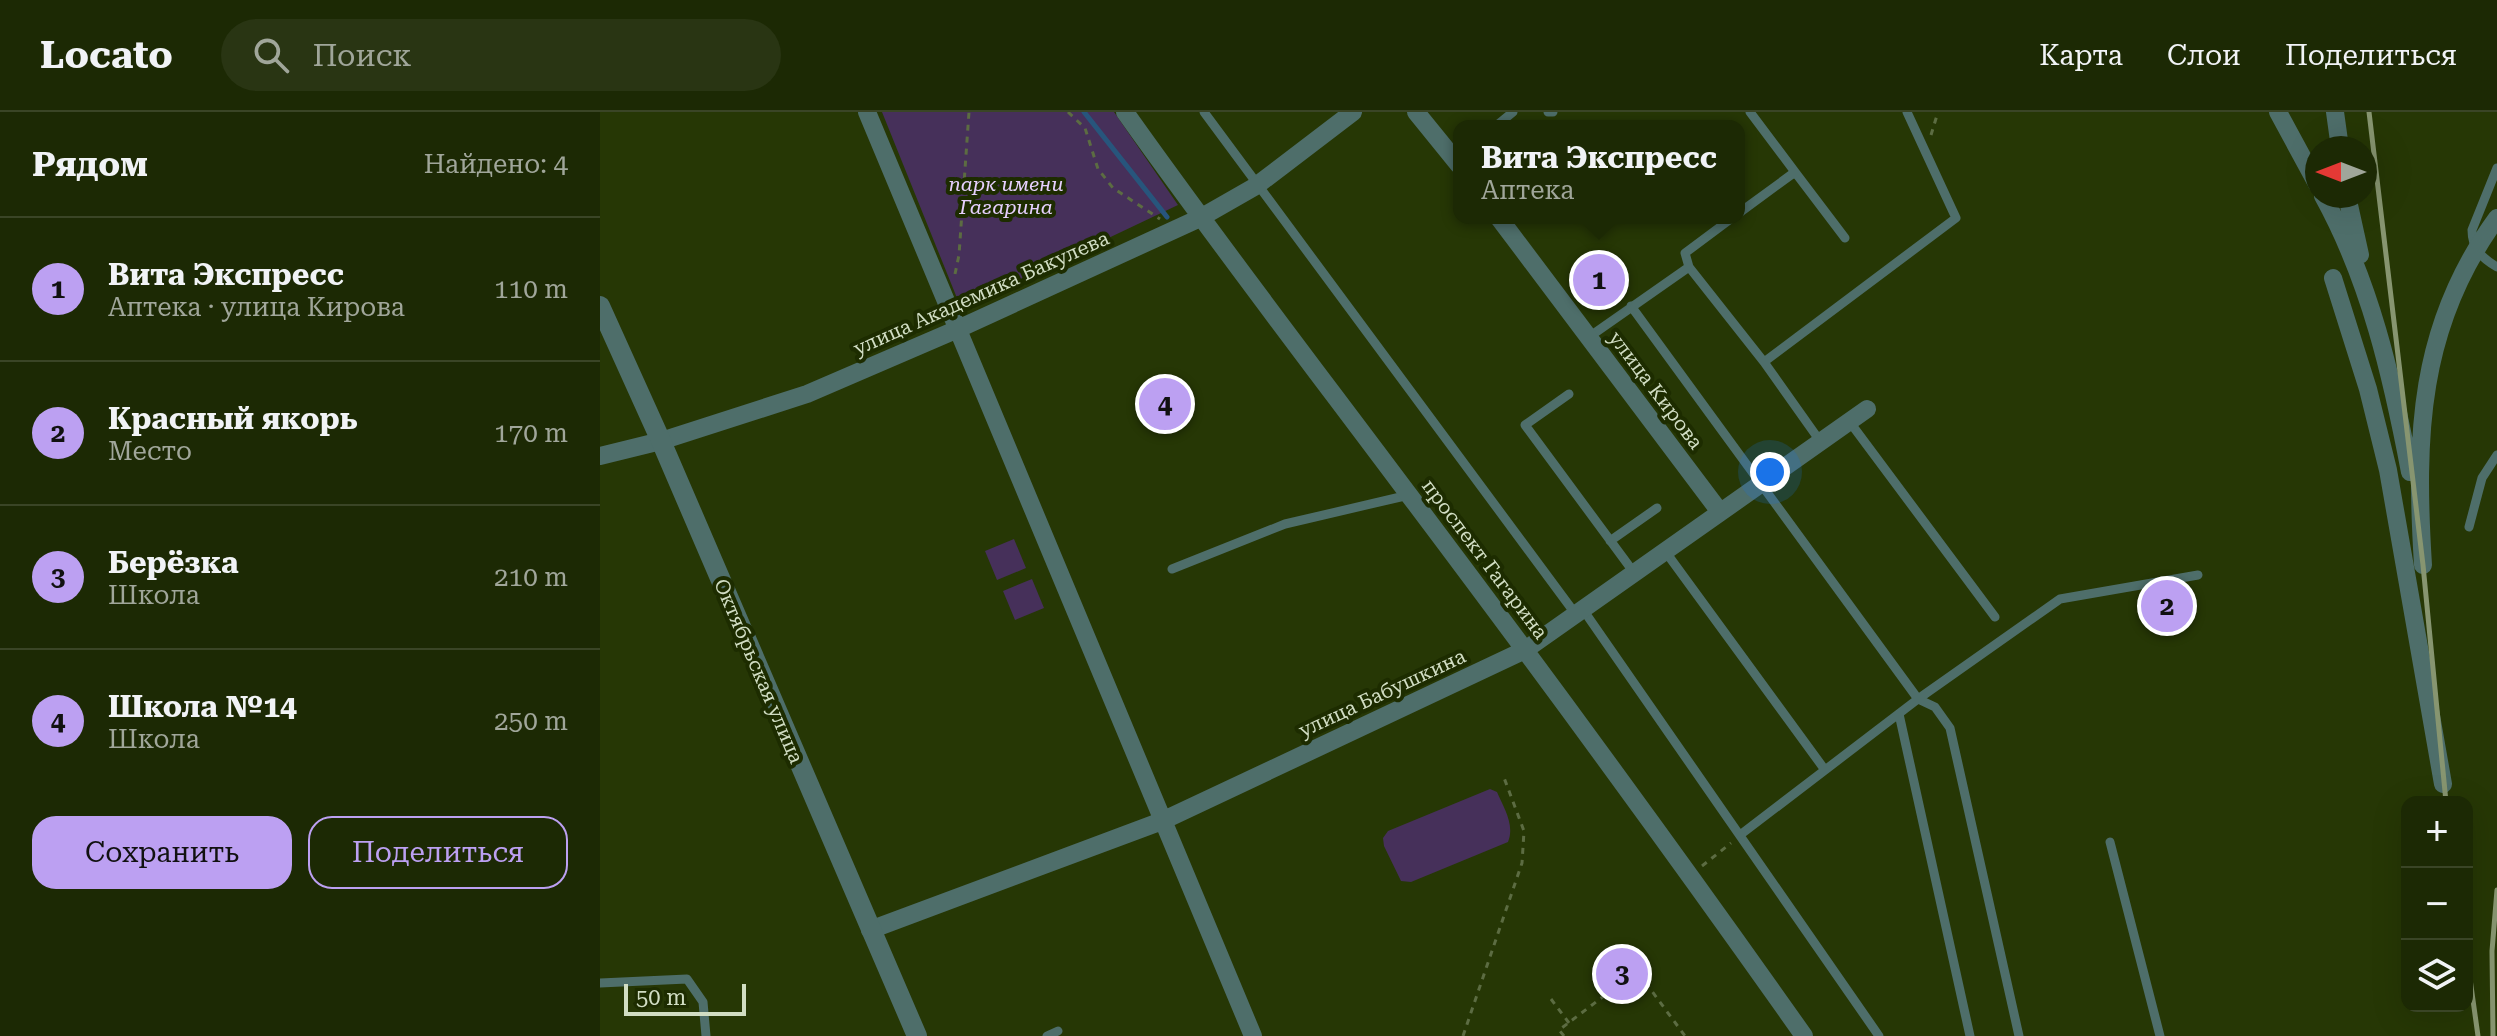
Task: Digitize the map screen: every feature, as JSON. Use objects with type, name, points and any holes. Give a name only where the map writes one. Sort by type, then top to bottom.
[{"type":"street","points":[[867,112],[1253,1036]]},
{"type":"street","name":"проспект Гагарина","points":[[1125,112],[1200,218],[1691,875],[1804,1036]]},
{"type":"street","name":"улица Академика Бакулева","points":[[600,456],[661,441],[807,394],[958,329],[1200,218],[1256,186],[1353,112]]},
{"type":"street","points":[[1416,112],[1453,154]]},
{"type":"street","points":[[2278,112],[2305,162]]},
{"type":"street","points":[[2335,112],[2338,136]]},
{"type":"street","points":[[2329,208],[2349,251],[2381,339]]},
{"type":"street","points":[[2350,208],[2393,385],[2410,472]]},
{"type":"street","points":[[2423,565],[2418,473],[2424,399],[2447,309],[2476,250],[2497,218]]},
{"type":"street","name":"улица Кирова","points":[[1504,224],[1720,512]]},
{"type":"street","points":[[2333,278],[2368,389],[2388,470],[2443,784]]},
{"type":"street","name":"Октябрьская улица","points":[[600,306],[917,1036]]},
{"type":"street","name":"улица Бабушкина","points":[[870,930],[1162,821],[1525,650],[1867,409]]},
{"type":"lane","points":[[1204,112],[1256,186],[1580,613],[1740,835],[1879,1036]]},
{"type":"lane","points":[[1750,112],[1845,238]]},
{"type":"lane","points":[[1764,362],[1956,218],[1907,112]]},
{"type":"lane","points":[[2497,168],[2472,230],[2476,250],[2497,267]]},
{"type":"lane","points":[[1745,209],[1795,172]]},
{"type":"lane","points":[[1724,224],[1685,253],[1689,267],[1764,362],[1820,441]]},
{"type":"lane","points":[[1589,337],[1689,267]]},
{"type":"lane","points":[[1631,306],[1918,699],[1935,707],[1950,728],[2019,1036]]},
{"type":"lane","points":[[1569,394],[1525,425],[1635,574]]},
{"type":"lane","points":[[1849,421],[1995,617]]},
{"type":"lane","points":[[2469,527],[2482,478],[2497,455]]},
{"type":"lane","points":[[1172,569],[1285,524],[1409,495]]},
{"type":"lane","points":[[1610,541],[1657,508]]},
{"type":"lane","points":[[1665,551],[1825,770]]},
{"type":"lane","points":[[1740,835],[1918,699],[2060,599],[2198,575]]},
{"type":"lane","points":[[1899,714],[1970,1036]]},
{"type":"lane","points":[[2110,842],[2160,1036]]},
{"type":"lane","points":[[600,983],[687,979],[703,1002],[706,1036]]},
{"type":"lane","points":[[1047,1036],[1058,1031]]},
{"type":"path","points":[[948,305],[959,255],[969,112]]},
{"type":"path","points":[[1068,112],[1085,128],[1098,169],[1113,188],[1176,229]]},
{"type":"path","points":[[1463,1036],[1522,863],[1524,831],[1503,775]]},
{"type":"path","points":[[1691,875],[1740,835]]},
{"type":"path","points":[[1564,1036],[1559,1030],[1637,971],[1685,1036]]},
{"type":"path","points":[[1551,999],[1569,1023]]},
{"type":"green space","name":"парк имени Гагарина","points":[[882,112],[1114,112],[1178,205],[961,308]]},
{"type":"green space","points":[[1014,539],[1026,568],[997,580],[985,551]]},
{"type":"green space","points":[[1032,579],[1044,608],[1015,620],[1003,591]]},
{"type":"green space","points":[[1490,789],[1497,792],[1508,817],[1508,842],[1411,882],[1401,881],[1384,846],[1383,838],[1388,831]]},
{"type":"waterway","points":[[1084,112],[1167,217]]},
{"type":"railway","points":[[2369,112],[2423,565],[2445,796]]},
{"type":"railway","points":[[2493,1036],[2492,951],[2497,890]]},
{"type":"railway","points":[[2473,1000],[2478,1036]]},
{"type":"place","name":"Вита Экспресс","points":[[1599,280]]},
{"type":"place","name":"Школа №14","points":[[1165,404]]},
{"type":"place","name":"Красный якорь","points":[[2167,606]]},
{"type":"place","name":"Берёзка","points":[[1622,974]]}]
